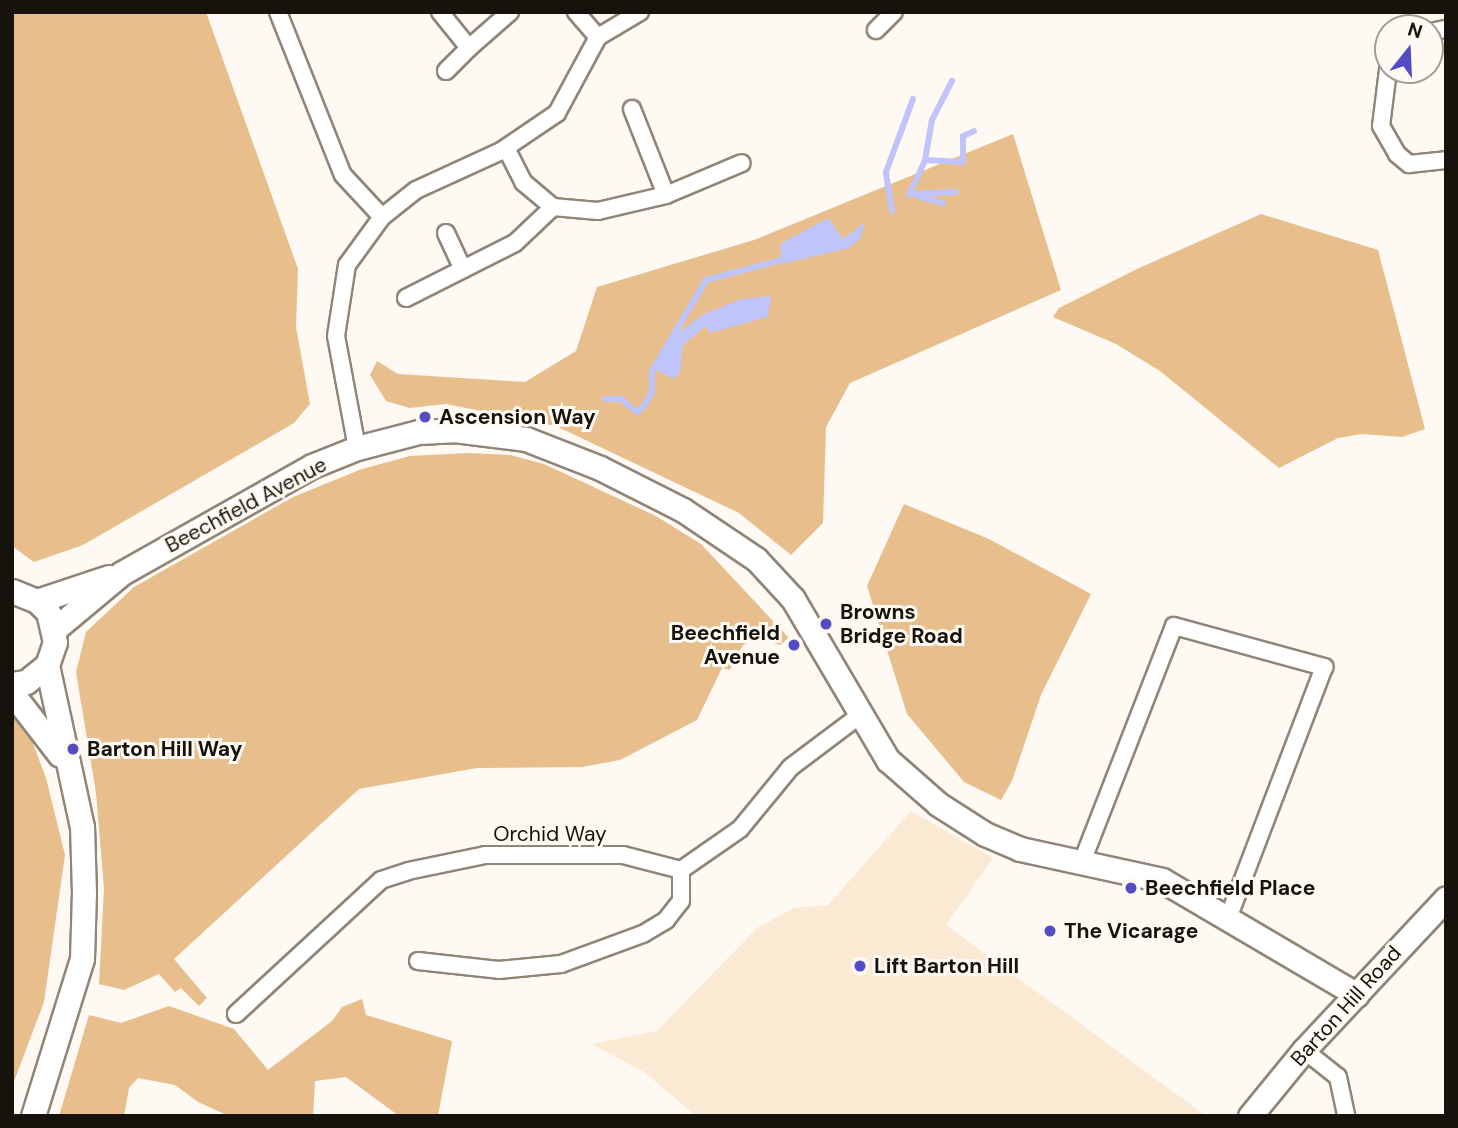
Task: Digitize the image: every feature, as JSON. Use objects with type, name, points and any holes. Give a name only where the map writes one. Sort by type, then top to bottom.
[{"type":"street","points":[[278,12],[343,175],[382,217]]},
{"type":"street","points":[[440,12],[469,48]]},
{"type":"street","points":[[446,71],[510,12]]},
{"type":"street","points":[[576,12],[598,37]]},
{"type":"street","points":[[357,448],[336,336],[347,265],[382,217],[416,190],[506,148],[557,113],[598,37],[640,12]]},
{"type":"street","points":[[876,30],[894,12]]},
{"type":"street","points":[[1386,84],[1381,126],[1397,154],[1409,164],[1446,160]]},
{"type":"street","points":[[632,109],[666,195]]},
{"type":"street","points":[[506,148],[523,182],[554,207],[623,209],[666,195],[741,163]]},
{"type":"street","points":[[406,298],[515,243],[554,207]]},
{"type":"street","points":[[446,233],[463,269]]},
{"type":"street","name":"Beechfield Avenue","points":[[55,629],[122,573],[312,466],[357,448],[418,432],[454,430],[513,437],[559,450],[683,510],[735,542],[793,599],[859,716],[888,760],[938,804],[985,834],[1020,849],[1162,880],[1229,916],[1357,995]]},
{"type":"street","name":"Beechfield Avenue","points":[[37,601],[122,573]]},
{"type":"street","points":[[12,591],[37,601],[55,629],[47,666],[82,827],[82,959],[33,1116]]},
{"type":"street","points":[[1082,862],[1174,626],[1324,667],[1229,916]]},
{"type":"street","points":[[12,684],[26,682],[47,666]]},
{"type":"street","points":[[12,693],[68,767]]},
{"type":"street","points":[[418,961],[499,970],[561,964],[643,934],[666,920],[681,901],[681,870],[740,830],[791,767],[859,716]]},
{"type":"street","name":"Orchid Way","points":[[236,1014],[381,880],[408,871],[485,855],[623,855],[681,870]]},
{"type":"street","name":"Barton Hill Road","points":[[1250,1116],[1304,1050],[1446,898]]},
{"type":"street","points":[[1304,1050],[1338,1077],[1346,1116]]},
{"type":"shaded area","points":[[12,12],[206,12],[298,269],[296,327],[310,404],[294,423],[83,545],[34,562],[12,546]]},
{"type":"shaded area","points":[[1013,134],[1061,290],[850,383],[826,427],[823,523],[791,555],[739,513],[556,426],[446,404],[410,408],[386,401],[370,375],[377,361],[398,374],[525,382],[576,351],[597,287],[754,240]]},
{"type":"shaded area","points":[[1261,214],[1378,250],[1425,429],[1402,437],[1362,434],[1338,438],[1279,468],[1160,371],[1116,344],[1053,317],[1059,308],[1137,269]]},
{"type":"shaded area","points":[[468,453],[510,455],[544,464],[656,516],[701,544],[789,638],[780,645],[757,638],[743,645],[730,670],[722,668],[697,720],[620,760],[582,767],[477,768],[359,789],[174,959],[207,998],[199,1006],[181,988],[175,992],[159,974],[124,990],[99,984],[104,888],[96,793],[76,672],[86,632],[134,587],[293,497],[362,469],[410,456]]},
{"type":"shaded area","points":[[904,504],[989,539],[1091,594],[1041,695],[1012,781],[1001,800],[964,782],[907,714],[867,586]]},
{"type":"shaded area","points":[[12,715],[29,733],[46,778],[65,855],[44,1002],[12,1087]]},
{"type":"shaded area","name":"Lift Barton Hill","points":[[911,811],[993,858],[946,925],[1206,1116],[696,1116],[644,1072],[592,1044],[657,1031],[757,928],[794,908],[828,905]]},
{"type":"shaded area","points":[[362,999],[366,1015],[452,1041],[438,1116],[399,1116],[346,1077],[315,1081],[313,1116],[229,1116],[198,1102],[175,1085],[138,1078],[129,1088],[124,1116],[59,1116],[89,1015],[121,1023],[169,1006],[234,1029],[268,1070],[332,1021],[342,1007]]},
{"type":"water","points":[[828,218],[843,239],[865,222],[860,239],[849,248],[782,264],[780,244]]},
{"type":"water","points":[[771,296],[768,317],[709,333],[706,326],[683,345],[680,372],[673,379],[656,370],[670,339],[702,315],[741,299]]},
{"type":"waterway","points":[[909,195],[925,160],[932,120],[952,81]]},
{"type":"waterway","points":[[892,211],[886,172],[913,99]]},
{"type":"waterway","points":[[925,160],[963,162],[963,136],[974,131]]},
{"type":"waterway","points":[[911,194],[956,192]]},
{"type":"waterway","points":[[920,197],[943,203]]},
{"type":"waterway","points":[[605,399],[621,399],[637,412],[644,406],[652,392],[652,371],[706,280],[781,260]]},
{"type":"place","name":"Ascension Way","points":[[425,417]]},
{"type":"place","name":"Browns Bridge Road","points":[[826,624]]},
{"type":"place","name":"Beechfield Avenue","points":[[794,645]]},
{"type":"place","name":"Barton Hill Way","points":[[73,749]]},
{"type":"place","name":"Beechfield Place","points":[[1131,888]]},
{"type":"place","name":"The Vicarage","points":[[1050,931]]},
{"type":"place","name":"Lift Barton Hill","points":[[860,966]]}]
